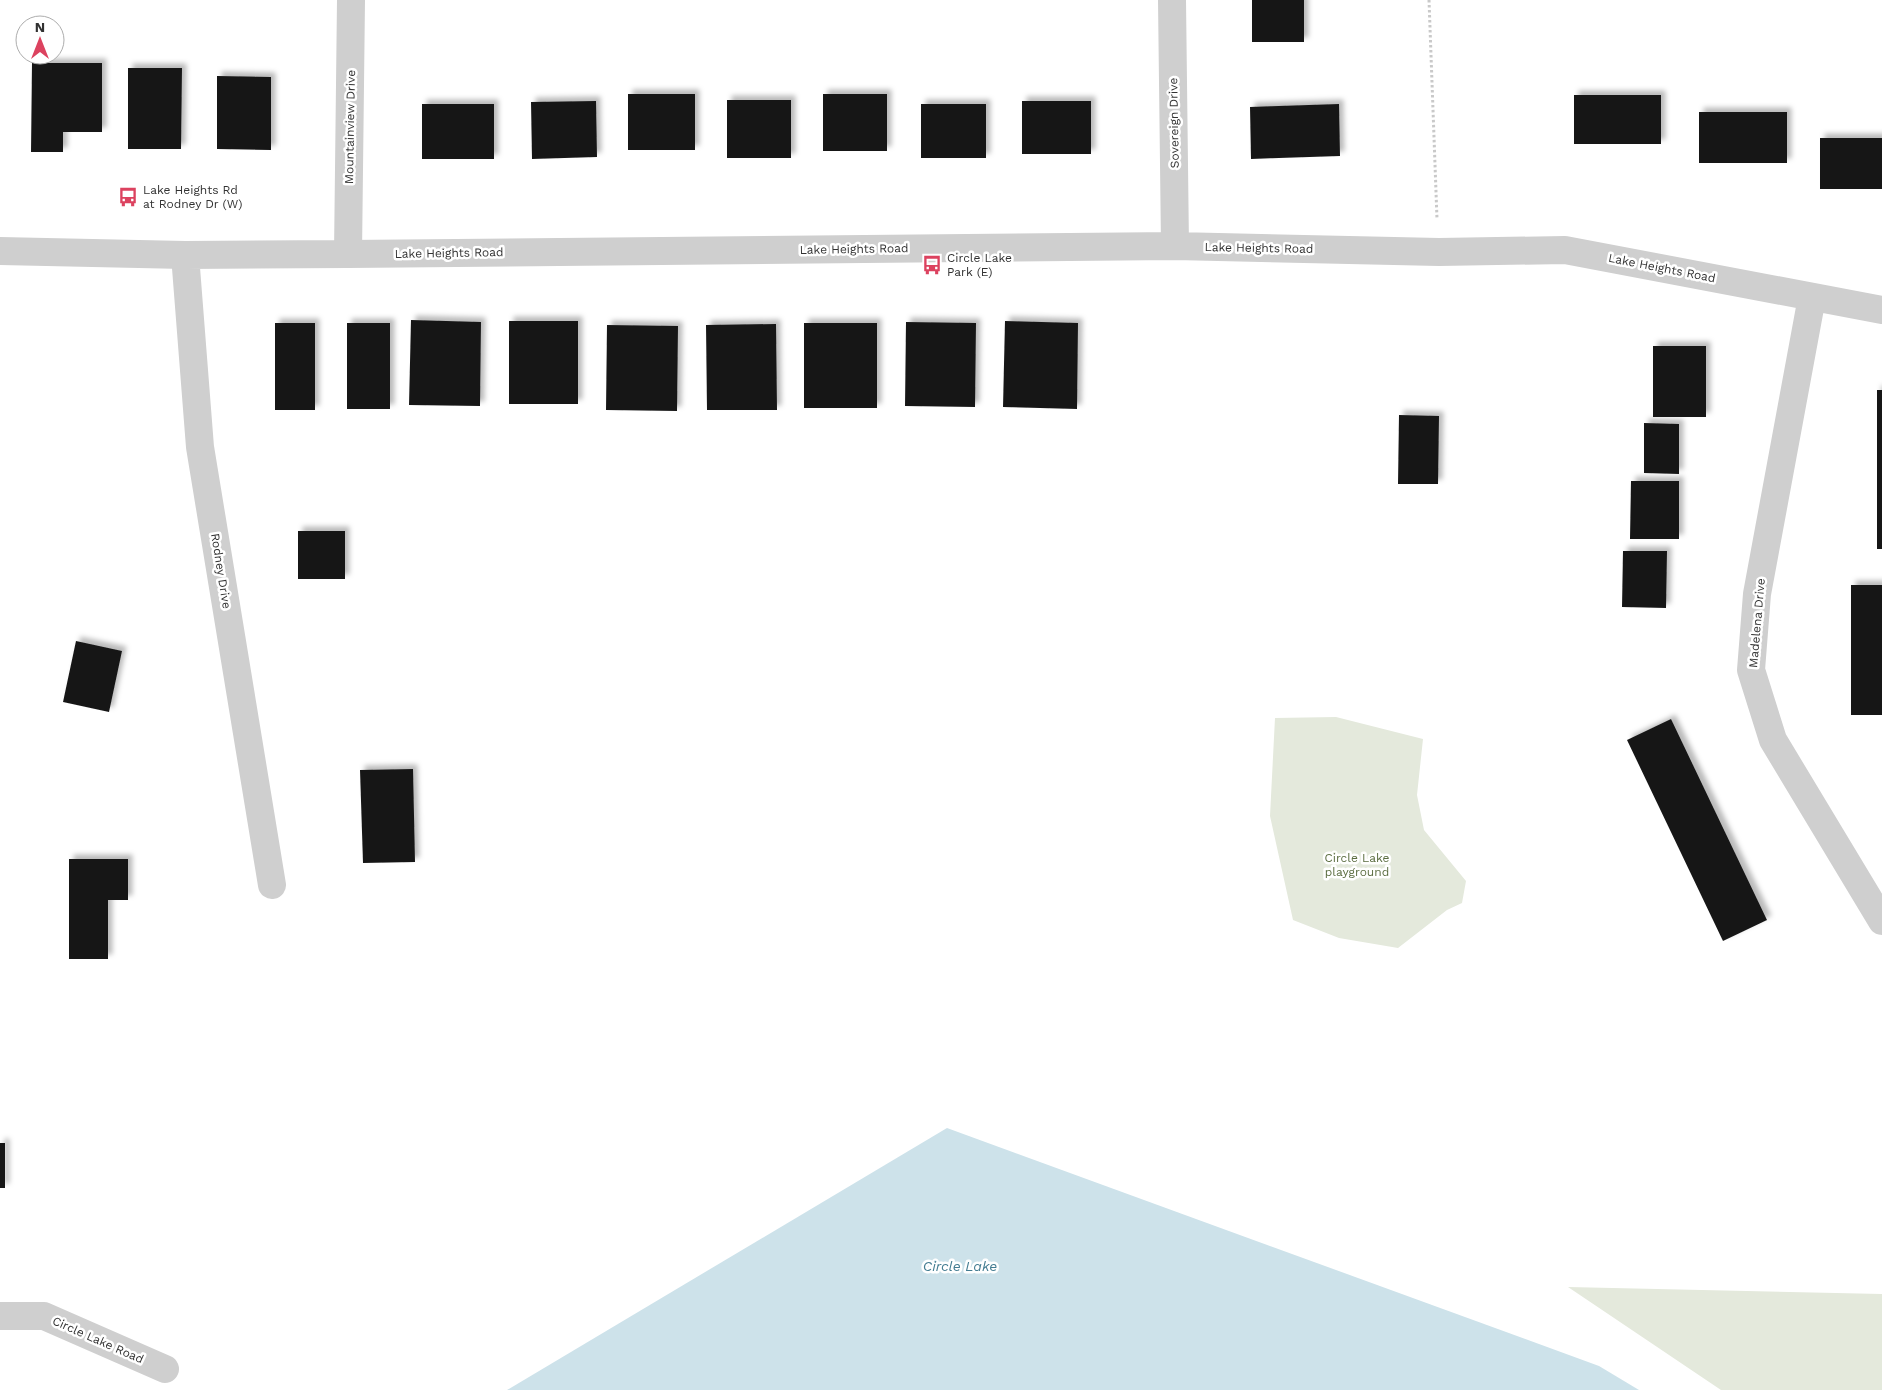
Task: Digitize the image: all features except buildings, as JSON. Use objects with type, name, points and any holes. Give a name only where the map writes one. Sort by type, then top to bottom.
[{"type":"street","name":"Mountainview Drive","points":[[348,254],[351,0]]},
{"type":"street","name":"Sovereign Drive","points":[[1172,0],[1175,246]]},
{"type":"street","name":"Lake Heights Road","points":[[0,251],[348,254],[1175,246],[1439,252],[1565,250],[1882,310]]},
{"type":"street","name":"Rodney Drive","points":[[185,254],[200,447],[272,885]]},
{"type":"street","name":"Madelena Drive","points":[[1812,297],[1757,594],[1752,670],[1773,740],[1882,921]]},
{"type":"street","name":"Circle Lake Road","points":[[0,1316],[44,1316],[165,1369]]},
{"type":"path","points":[[1429,0],[1439,252]]},
{"type":"green space","name":"Circle Lake playground","points":[[1336,717],[1423,739],[1417,795],[1424,830],[1466,881],[1462,903],[1447,910],[1398,948],[1339,938],[1293,920],[1270,816],[1275,718]]},
{"type":"green space","points":[[1568,1287],[1882,1294],[1882,1390],[1721,1390]]},
{"type":"water","name":"Circle Lake","points":[[947,1128],[1599,1366],[1639,1390],[507,1390]]},
{"type":"place","name":"Lake Heights Rd at Rodney Dr (W)","points":[[128,197]]},
{"type":"place","name":"Circle Lake Park (E)","points":[[932,265]]}]
